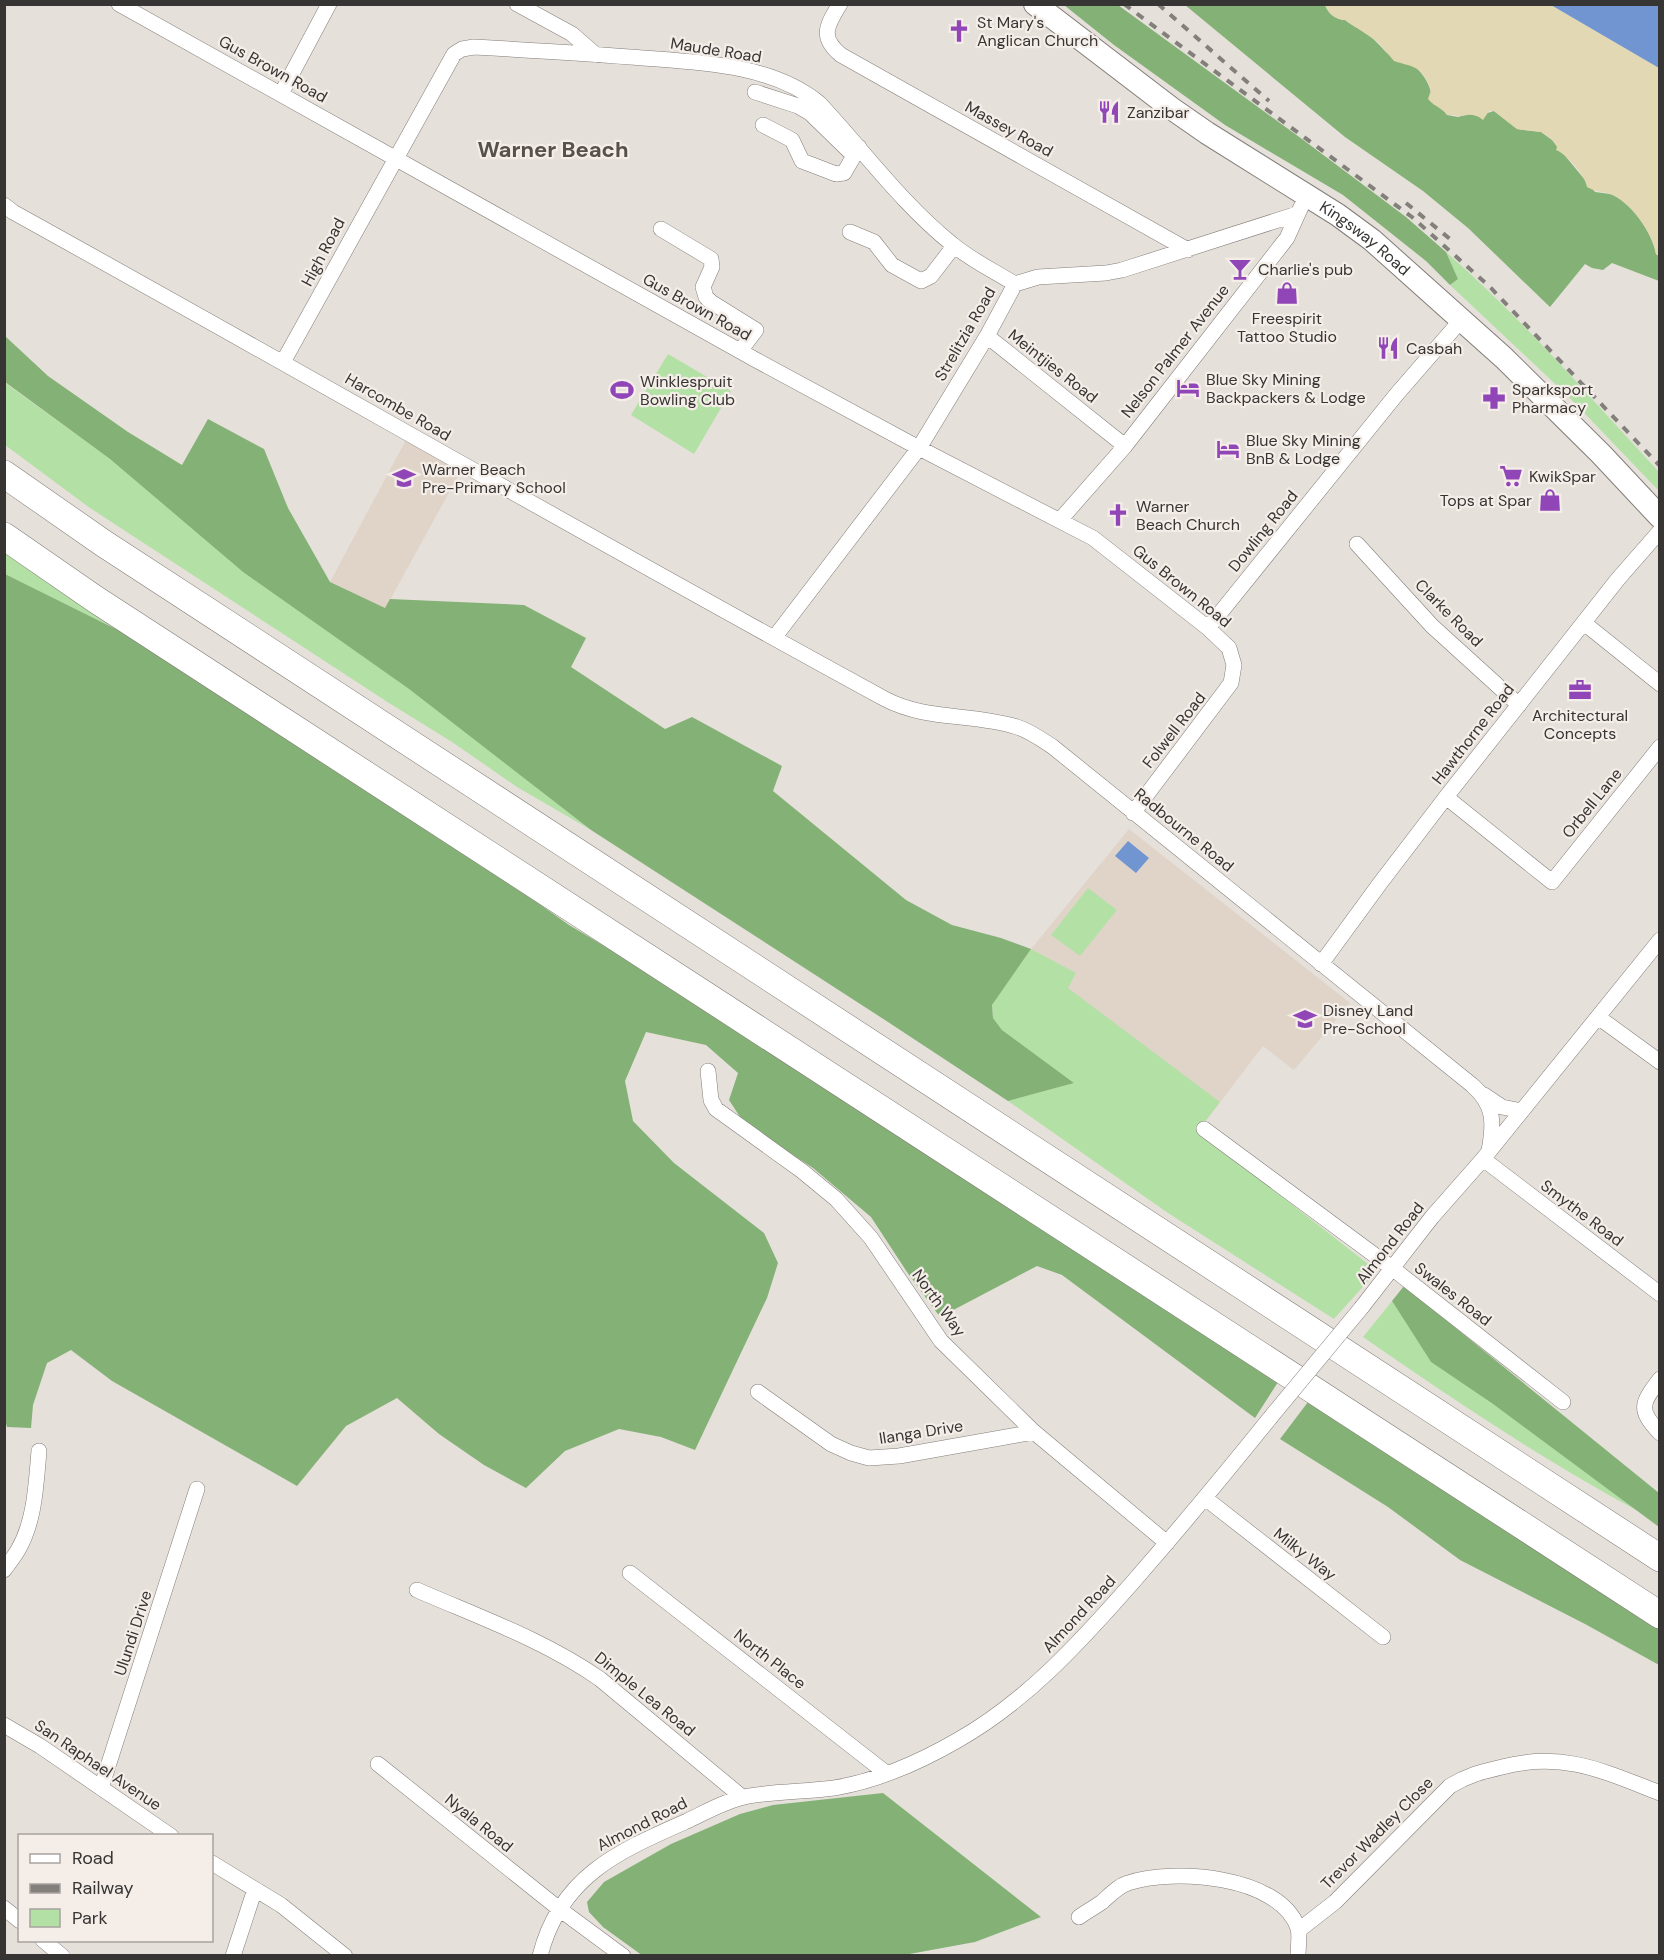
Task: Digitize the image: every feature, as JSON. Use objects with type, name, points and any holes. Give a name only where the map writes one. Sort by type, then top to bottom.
[{"type":"highway","points":[[4,474],[113,549],[1659,1558]]},
{"type":"highway","points":[[4,536],[115,612],[1659,1615]]},
{"type":"main road","name":"Kingsway Road","points":[[1035,4],[1302,205],[1371,240],[1462,319],[1601,454],[1659,517]]},
{"type":"street","name":"Gus Brown Road","points":[[119,4],[740,351],[919,448],[1093,538],[1208,628],[1229,648],[1234,664]]},
{"type":"street","points":[[281,93],[329,4]]},
{"type":"street","points":[[517,4],[572,34],[596,55]]},
{"type":"street","name":"Massey Road","points":[[840,4],[827,29],[828,41],[832,48],[841,55],[1188,250]]},
{"type":"street","name":"Maude Road","points":[[396,159],[454,54],[462,49],[474,47],[706,64],[787,82],[819,103],[856,151],[954,246],[1015,284]]},
{"type":"street","points":[[755,92],[798,106],[810,113],[856,151],[843,173],[836,174],[802,161],[792,140],[763,125]]},
{"type":"street","name":"High Road","points":[[283,362],[396,159]]},
{"type":"street","name":"Harcombe Road","points":[[4,205],[558,519],[774,638]]},
{"type":"street","name":"Strelitzia Road","points":[[774,638],[919,448],[987,336],[1015,284],[1038,277],[1096,274],[1122,270],[1188,250],[1302,205]]},
{"type":"street","name":"Nelson Palmer Avenue","points":[[1060,520],[1125,446],[1287,238],[1302,205]]},
{"type":"street","points":[[661,229],[711,259],[712,267],[703,287],[706,297],[756,330],[740,351]]},
{"type":"street","points":[[850,232],[874,242],[892,265],[921,281],[931,276],[954,246]]},
{"type":"street","name":"Dowling Road","points":[[1208,628],[1396,395],[1462,319]]},
{"type":"street","name":"Meintjies Road","points":[[987,336],[1125,446]]},
{"type":"street","name":"Hawthorne Road","points":[[1321,964],[1446,797],[1618,579],[1659,531]]},
{"type":"street","name":"Clarke Road","points":[[1357,544],[1432,626],[1519,705]]},
{"type":"street","points":[[1584,623],[1659,684]]},
{"type":"street","name":"Radbourne Road","points":[[774,638],[897,706],[921,713],[999,722],[1034,734],[1053,747],[1462,1075],[1482,1094],[1492,1118],[1492,1134],[1486,1155]]},
{"type":"street","name":"Folwell Road","points":[[1133,813],[1225,693],[1234,675],[1234,664]]},
{"type":"street","name":"Orbell Lane","points":[[1446,797],[1552,882],[1659,747]]},
{"type":"street","name":"Almond Road","points":[[540,1956],[544,1940],[558,1908],[599,1866],[618,1854],[742,1797],[834,1788],[860,1783],[886,1773],[957,1741],[980,1727],[1060,1662],[1206,1498],[1659,940]]},
{"type":"street","points":[[1598,1017],[1659,1062]]},
{"type":"street","name":"North Way","points":[[708,1071],[711,1100],[716,1109],[820,1185],[851,1214],[890,1264],[940,1341],[1034,1432],[1167,1543]]},
{"type":"street","points":[[1482,1094],[1502,1107],[1522,1111]]},
{"type":"street","name":"Swales Road","points":[[1204,1129],[1392,1268],[1563,1402]]},
{"type":"street","name":"Smythe Road","points":[[1486,1155],[1659,1294]]},
{"type":"street","points":[[1659,1379],[1646,1398],[1643,1409],[1648,1421],[1659,1433]]},
{"type":"street","name":"Ilanga Drive","points":[[758,1392],[831,1444],[869,1458],[898,1456],[1034,1432]]},
{"type":"street","points":[[4,1570],[19,1549],[27,1528],[33,1503],[39,1451]]},
{"type":"street","name":"Ulundi Drive","points":[[101,1788],[197,1489]]},
{"type":"street","name":"Milky Way","points":[[1206,1498],[1383,1637]]},
{"type":"street","name":"North Place","points":[[630,1573],[886,1773]]},
{"type":"street","name":"Dimple Lea Road","points":[[417,1590],[554,1650],[576,1662],[600,1678],[742,1797]]},
{"type":"street","name":"San Raphael Avenue","points":[[4,1725],[40,1746],[168,1834]]},
{"type":"street","name":"Trevor Wadley Close","points":[[1299,1930],[1335,1902],[1450,1786],[1470,1775],[1524,1761],[1554,1761],[1599,1770],[1659,1793]]},
{"type":"street","name":"Nyala Road","points":[[378,1764],[558,1908],[623,1956]]},
{"type":"street","points":[[213,1864],[281,1905],[345,1956]]},
{"type":"street","points":[[1079,1917],[1128,1883],[1158,1876],[1190,1876],[1243,1886],[1268,1894],[1291,1916],[1299,1930],[1298,1956]]},
{"type":"street","points":[[233,1956],[255,1889]]},
{"type":"street","points":[[4,1908],[18,1919]]},
{"type":"street","points":[[44,1942],[62,1956]]},
{"type":"shaded area","points":[[407,438],[462,469],[385,609],[330,582]]},
{"type":"shaded area","points":[[1129,829],[1350,1003],[1294,1070],[1263,1046],[1198,1131],[992,1005],[1031,949]]},
{"type":"green space","points":[[1064,5],[1118,5],[1406,217],[1446,252],[1458,279],[1450,285],[1426,261],[1343,195],[1225,125],[1114,45]]},
{"type":"green space","points":[[1185,5],[1325,5],[1328,11],[1338,19],[1345,20],[1366,33],[1392,57],[1412,64],[1427,82],[1433,104],[1442,108],[1447,115],[1478,116],[1494,111],[1517,129],[1541,132],[1552,140],[1595,192],[1610,194],[1618,198],[1633,211],[1645,228],[1659,256],[1659,281],[1612,263],[1603,270],[1585,264],[1550,307],[1468,228],[1423,191],[1345,137]]},
{"type":"green space","points":[[1446,252],[1502,304],[1659,472],[1659,491],[1568,396],[1450,285],[1458,279]]},
{"type":"green space","points":[[5,336],[48,376],[128,432],[182,465],[208,419],[264,449],[288,508],[330,582],[385,608],[390,599],[524,605],[586,638],[571,667],[665,729],[692,717],[782,766],[773,791],[906,900],[952,925],[1001,938],[1031,949],[992,1005],[993,1018],[1002,1030],[1074,1083],[1008,1101],[591,830],[409,689],[243,572],[110,459],[5,382]]},
{"type":"green space","points":[[668,354],[731,391],[694,454],[631,415]]},
{"type":"green space","points":[[4,382],[110,459],[243,572],[409,689],[591,830],[517,787],[452,742],[90,508],[5,445]]},
{"type":"green space","points":[[4,545],[148,645],[5,574]]},
{"type":"green space","points":[[5,574],[148,645],[470,855],[569,925],[685,994],[1280,1379],[1255,1418],[1062,1275],[1037,1266],[940,1317],[871,1217],[813,1168],[744,1123],[729,1100],[738,1073],[706,1045],[646,1032],[625,1081],[633,1121],[674,1163],[764,1233],[778,1263],[767,1298],[695,1450],[661,1437],[619,1429],[565,1451],[526,1488],[484,1465],[439,1434],[397,1398],[346,1426],[297,1486],[112,1381],[71,1350],[47,1363],[33,1405],[31,1428],[7,1427],[5,1420]]},
{"type":"green space","points":[[1088,888],[1117,910],[1080,956],[1051,935]]},
{"type":"green space","points":[[1031,949],[1076,973],[1068,988],[1220,1102],[1198,1131],[1377,1271],[1334,1319],[1168,1213],[1008,1101],[1074,1083],[1002,1030],[993,1018],[992,1005]]},
{"type":"green space","points":[[1404,1286],[1659,1493],[1659,1527],[1493,1404],[1431,1362],[1392,1301]]},
{"type":"green space","points":[[1392,1301],[1431,1362],[1493,1404],[1638,1511],[1567,1471],[1498,1428],[1363,1337]]},
{"type":"green space","points":[[1311,1398],[1659,1626],[1659,1665],[1460,1560],[1388,1507],[1280,1439]]},
{"type":"green space","points":[[883,1793],[1041,1917],[975,1942],[904,1955],[643,1956],[603,1927],[589,1912],[587,1902],[604,1882],[671,1844],[740,1814],[773,1805]]},
{"type":"sand","points":[[1325,5],[1551,5],[1659,68],[1659,256],[1656,254],[1646,228],[1633,211],[1618,198],[1587,187],[1575,166],[1566,156],[1556,150],[1557,147],[1552,139],[1541,132],[1517,129],[1494,111],[1489,111],[1483,120],[1471,115],[1458,117],[1447,115],[1428,99],[1431,90],[1421,72],[1394,61],[1378,42],[1345,20],[1332,16]]},
{"type":"water","points":[[1551,5],[1659,5],[1659,68]]},
{"type":"water","points":[[1128,841],[1149,858],[1136,873],[1115,856]]},
{"type":"railway","points":[[1124,4],[1412,217],[1490,287],[1660,466]]},
{"type":"railway","points":[[1158,4],[1269,101]]},
{"type":"railway","points":[[1406,203],[1450,239]]},
{"type":"place","name":"St Mary's Anglican Church","points":[[959,31]]},
{"type":"place","name":"Zanzibar","points":[[1109,112]]},
{"type":"place","name":"Charlie's pub","points":[[1240,269]]},
{"type":"place","name":"Freespirit Tattoo Studio","points":[[1287,293]]},
{"type":"place","name":"Casbah","points":[[1388,348]]},
{"type":"place","name":"Blue Sky Mining Backpackers & Lodge","points":[[1188,388]]},
{"type":"place","name":"Winklespruit Bowling Club","points":[[622,390]]},
{"type":"place","name":"Sparksport Pharmacy","points":[[1494,398]]},
{"type":"place","name":"Blue Sky Mining BnB & Lodge","points":[[1228,449]]},
{"type":"place","name":"KwikSpar","points":[[1511,476]]},
{"type":"place","name":"Warner Beach Pre-Primary School","points":[[404,478]]},
{"type":"place","name":"Tops at Spar","points":[[1550,500]]},
{"type":"place","name":"Warner Beach Church","points":[[1118,515]]},
{"type":"place","name":"Architectural Concepts","points":[[1580,690]]},
{"type":"place","name":"Disney Land Pre-School","points":[[1305,1019]]},
{"type":"district","name":"Warner Beach","points":[[553,149]]}]
